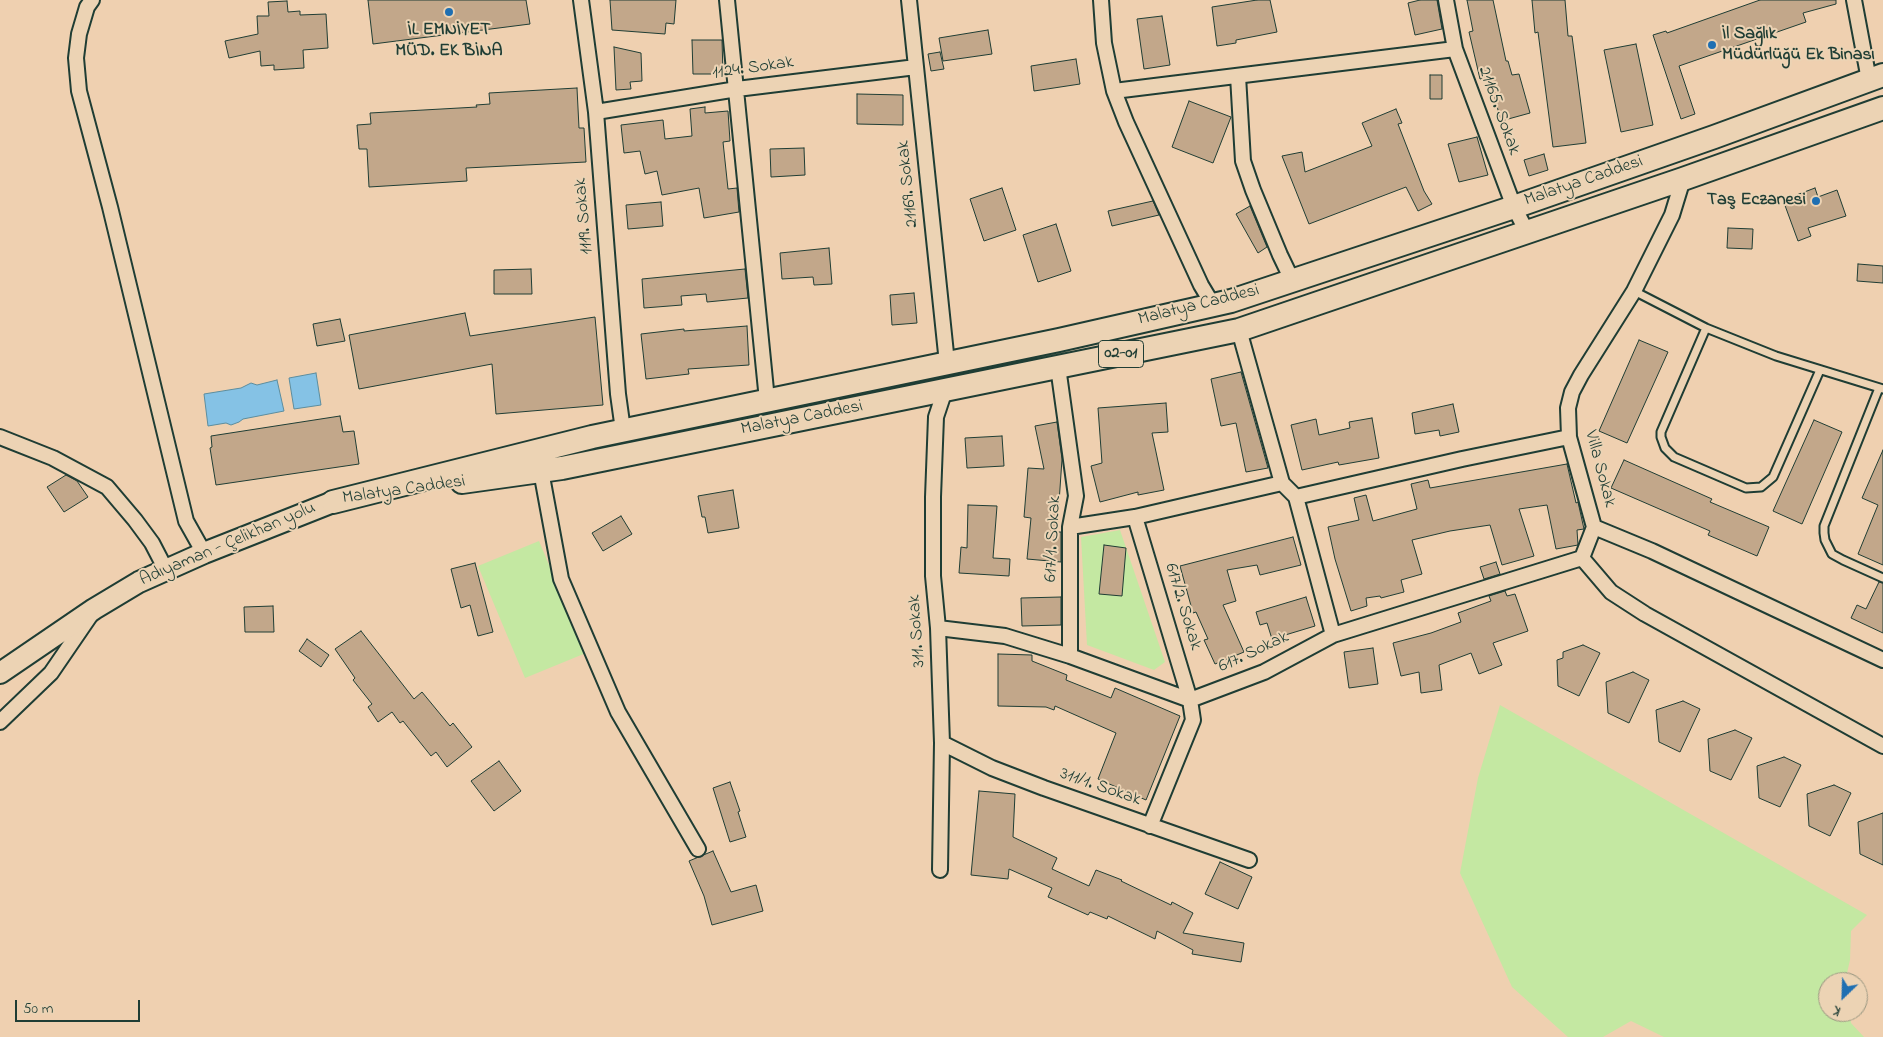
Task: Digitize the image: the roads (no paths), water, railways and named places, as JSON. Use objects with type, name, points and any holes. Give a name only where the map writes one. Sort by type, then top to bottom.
[{"type":"main road","name":"Malatya Caddesi","points":[[333,502],[623,430],[947,363],[1230,301],[1514,207],[1714,137],[1876,77]]},
{"type":"main road","name":"Malatya Caddesi","points":[[333,502],[541,471],[1239,330],[1683,179],[1883,108]]},
{"type":"main road","name":"Adıyaman - Çelikhan yolu","points":[[0,674],[94,609],[139,582],[204,552],[333,502]]},
{"type":"street","points":[[92,0],[87,7],[79,34],[76,58],[79,91],[110,206],[186,521],[204,552]]},
{"type":"street","name":"1119. Sokak","points":[[581,0],[596,112],[618,394],[623,430]]},
{"type":"street","points":[[728,0],[767,400]]},
{"type":"street","name":"21169. Sokak","points":[[909,0],[947,363]]},
{"type":"street","points":[[1101,0],[1104,43],[1114,90],[1126,122],[1201,285],[1213,305]]},
{"type":"street","name":"21165. Sokak","points":[[1446,0],[1455,50],[1514,207],[1526,232]]},
{"type":"street","points":[[1854,0],[1876,77]]},
{"type":"street","points":[[1114,90],[1455,50]]},
{"type":"street","name":"1124. Sokak","points":[[596,112],[737,89],[916,68]]},
{"type":"street","points":[[1238,76],[1243,161],[1273,239],[1292,280]]},
{"type":"street","name":"Villa Sokak","points":[[1582,558],[1594,526],[1569,437],[1568,408],[1572,392],[1634,291],[1672,215],[1683,179]]},
{"type":"street","points":[[1239,330],[1282,483],[1296,497],[1333,635]]},
{"type":"street","name":"617/1. Sokak","points":[[1058,366],[1076,496],[1070,527],[1070,656]]},
{"type":"street","name":"311. Sokak","points":[[940,870],[942,743],[938,628],[933,576],[933,497],[936,417],[945,390]]},
{"type":"street","points":[[0,437],[53,458],[107,487],[152,543],[166,570]]},
{"type":"street","points":[[1296,497],[1569,437]]},
{"type":"street","points":[[541,471],[561,579],[618,712],[698,849]]},
{"type":"street","points":[[1070,527],[1135,517],[1282,483]]},
{"type":"street","name":"617/2. Sokak","points":[[1135,517],[1190,700],[1193,720],[1150,826]]},
{"type":"street","points":[[1594,526],[1652,551],[1883,660]]},
{"type":"street","points":[[1582,558],[1611,592],[1645,614],[1883,746]]},
{"type":"street","name":"617. Sokak","points":[[1190,700],[1264,672],[1333,635],[1582,558]]},
{"type":"street","points":[[0,722],[51,673],[94,609]]},
{"type":"street","points":[[938,628],[1005,636],[1070,656],[1190,700]]},
{"type":"street","name":"311/1. Sokak","points":[[942,743],[1001,771],[1248,860]]},
{"type":"lane","points":[[1634,291],[1706,328],[1776,356],[1881,388],[1824,526],[1824,533],[1825,540],[1832,554],[1883,578]]},
{"type":"lane","points":[[1706,328],[1661,432],[1661,438],[1666,448],[1674,457],[1746,488],[1760,487],[1773,477],[1820,370]]},
{"type":"water","points":[[316,373],[321,405],[294,409],[289,378]]},
{"type":"water","points":[[277,380],[284,411],[243,419],[231,425],[226,423],[208,426],[204,394],[241,388],[251,383],[257,385]]},
{"type":"place","name":"İL EMNİYET MÜD. EK BİNA","points":[[449,12]]},
{"type":"place","name":"İl Sağlık Müdürlüğü Ek Binası","points":[[1712,45]]},
{"type":"place","name":"Taş Eczanesi","points":[[1816,201]]}]
